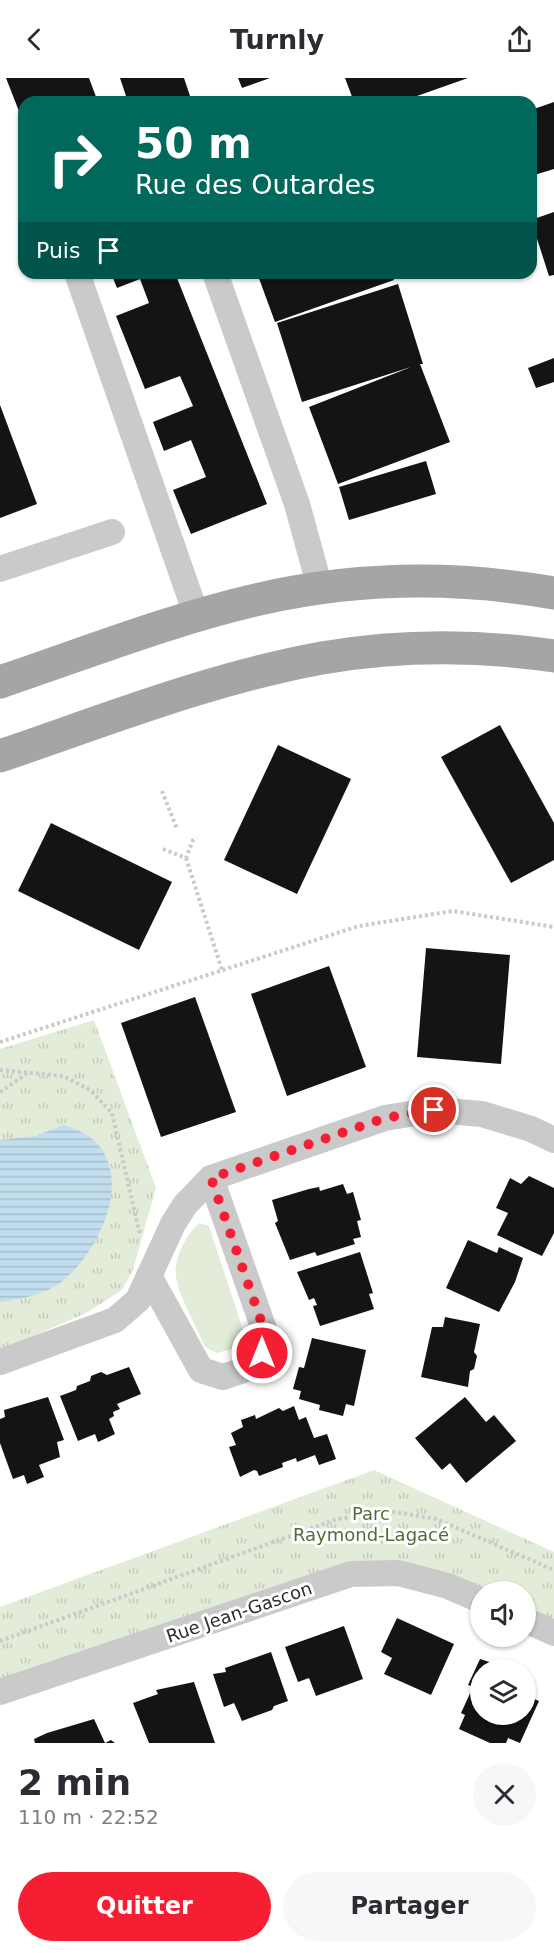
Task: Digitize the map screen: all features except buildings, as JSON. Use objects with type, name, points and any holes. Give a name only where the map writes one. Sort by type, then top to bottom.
[{"type":"main road","points":[[0,682],[197,617],[260,599],[320,588],[369,583],[444,581],[554,593]]},
{"type":"main road","points":[[0,756],[215,685],[323,658],[408,649],[469,649],[554,656]]},
{"type":"street","points":[[79,279],[197,617]]},
{"type":"street","points":[[217,279],[297,504],[320,588]]},
{"type":"street","points":[[0,569],[112,532]]},
{"type":"street","points":[[0,1362],[115,1320],[138,1300],[163,1245],[185,1205],[211,1178],[385,1118],[434,1110],[482,1114],[554,1140]]},
{"type":"street","points":[[149,1276],[201,1370],[223,1377],[255,1366],[262,1353],[266,1335],[211,1178]]},
{"type":"street","name":"Rue Jean-Gascon","points":[[0,1692],[351,1574],[398,1573],[448,1586],[470,1596]]},
{"type":"street","points":[[536,1625],[554,1633]]},
{"type":"path","points":[[162,791],[177,829]]},
{"type":"path","points":[[197,838],[186,858],[222,970]]},
{"type":"path","points":[[164,849],[186,858]]},
{"type":"path","points":[[0,1042],[359,926],[453,911],[554,927]]},
{"type":"path","points":[[0,1070],[63,1076],[90,1090],[112,1113],[139,1231],[163,1245]]},
{"type":"path","points":[[0,1092],[29,1072]]},
{"type":"path","points":[[0,1641],[337,1519],[395,1512],[436,1519],[554,1570]]},
{"type":"green space","points":[[94,1020],[156,1188],[133,1270],[122,1290],[88,1312],[0,1351],[0,1049]]},
{"type":"green space","points":[[199,1223],[209,1226],[243,1330],[235,1348],[217,1353],[205,1347],[184,1302],[176,1277],[176,1263],[181,1248]]},
{"type":"green space","name":"Parc Raymond-Lagacé","points":[[374,1470],[554,1552],[554,1633],[536,1625],[536,1581],[470,1581],[470,1590],[398,1573],[0,1692],[0,1607]]},
{"type":"water","points":[[63,1125],[88,1136],[104,1152],[111,1172],[111,1194],[106,1218],[81,1262],[65,1279],[43,1292],[0,1302],[0,1140],[36,1136]]},
{"type":"route","points":[[262,1353],[266,1335],[211,1178],[385,1118],[434,1110]]}]
